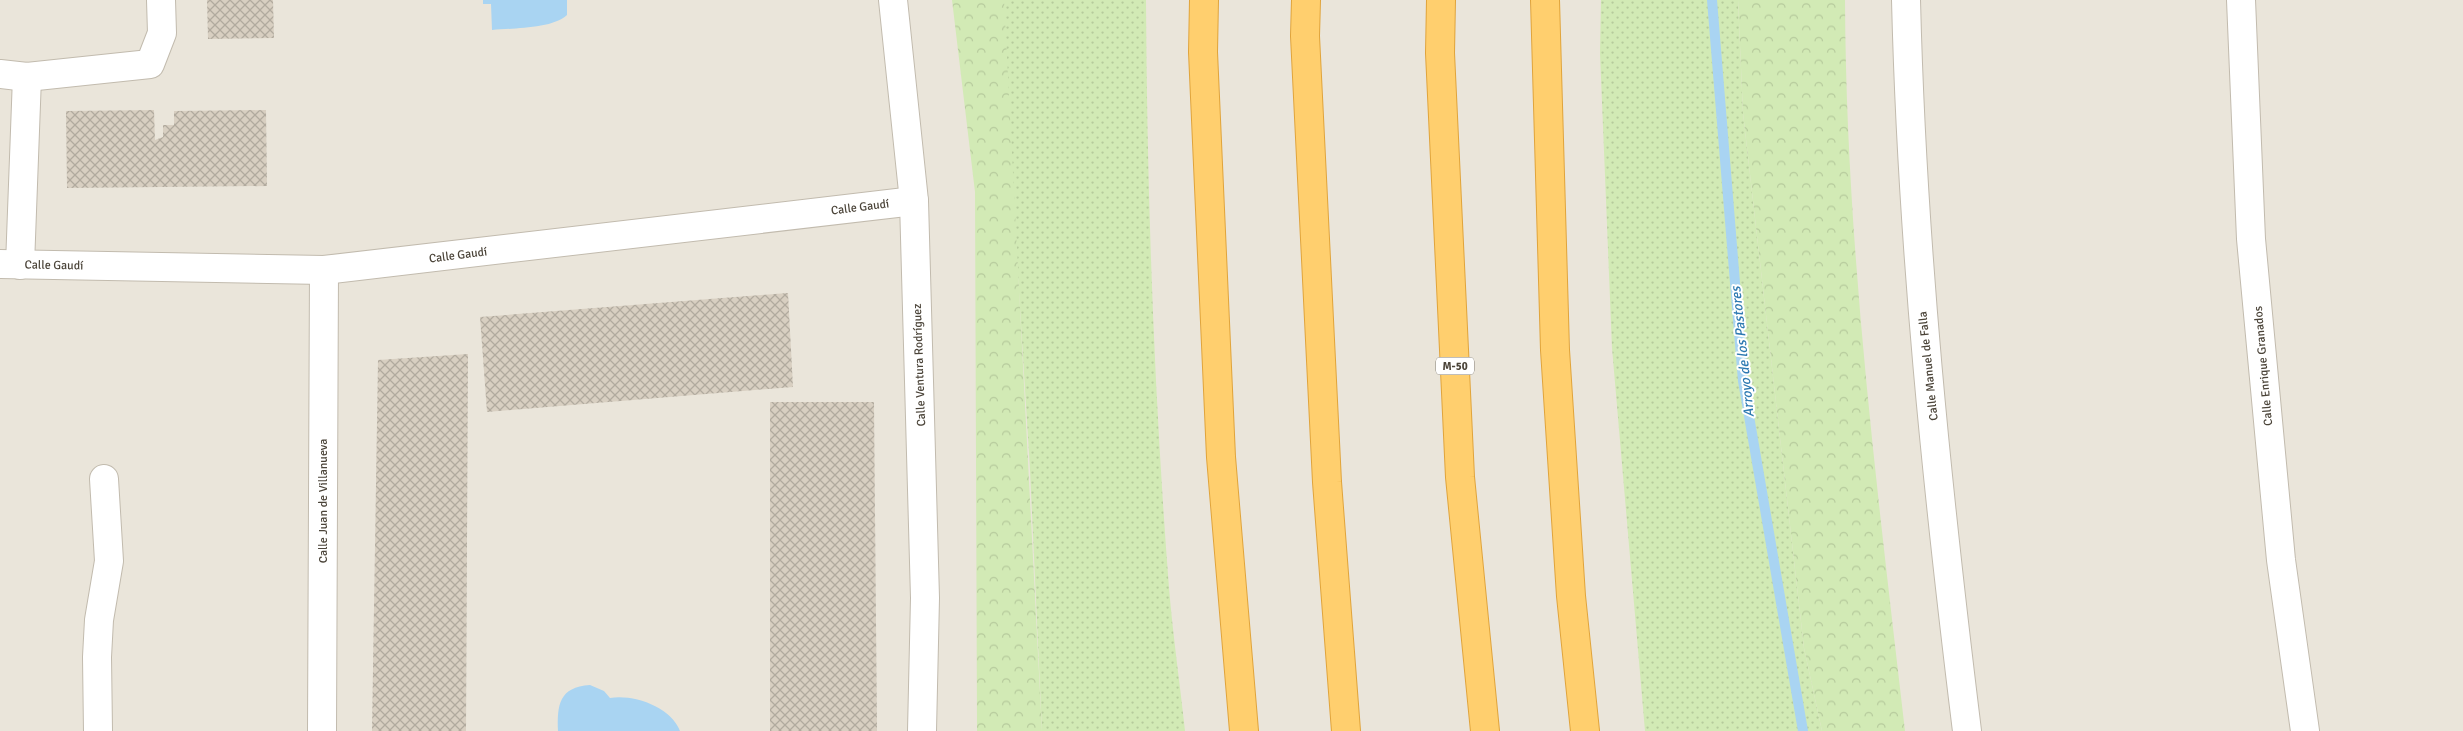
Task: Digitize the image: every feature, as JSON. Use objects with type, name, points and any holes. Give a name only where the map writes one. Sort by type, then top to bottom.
[{"type":"highway","points":[[1204,0],[1203,52],[1221,457],[1244,731]]},
{"type":"highway","points":[[1306,0],[1306,56],[1327,482],[1346,731]]},
{"type":"highway","name":"M-50","points":[[1441,0],[1440,54],[1460,478],[1485,731]]},
{"type":"highway","points":[[1545,0],[1555,350],[1571,596],[1584,731]]},
{"type":"street","points":[[0,74],[27,77],[150,64],[162,33],[161,0]]},
{"type":"street","name":"Calle Ventura Rodríguez","points":[[894,0],[914,201],[925,598],[922,731]]},
{"type":"street","name":"Calle Manuel de Falla","points":[[1906,0],[1918,272],[1950,594],[1967,731]]},
{"type":"street","name":"Calle Enrique Granados","points":[[2241,0],[2251,239],[2281,560],[2305,731]]},
{"type":"street","points":[[10,264],[27,77]]},
{"type":"street","name":"Calle Gaudí","points":[[10,264],[324,270],[914,201]]},
{"type":"street","name":"Calle Juan de Villanueva","points":[[322,731],[324,270]]},
{"type":"street","points":[[98,731],[98,629],[109,561],[104,479]]},
{"type":"shaded area","points":[[0,0],[2463,0],[2463,731],[0,731]]},
{"type":"green space","points":[[952,0],[1004,0],[1042,731],[977,731],[975,192]]},
{"type":"green space","points":[[1003,0],[1146,0],[1148,147],[1155,368],[1169,588],[1185,731],[1042,731],[1030,470],[1004,50]]},
{"type":"green space","points":[[1601,0],[1738,0],[1743,113],[1804,648],[1822,731],[1645,731],[1612,348],[1600,53]]},
{"type":"green space","points":[[1738,0],[1845,0],[1847,92],[1857,275],[1874,458],[1905,731],[1822,731],[1804,648],[1743,113]]},
{"type":"water","points":[[483,0],[567,0],[567,15],[560,20],[542,25],[492,30],[491,4],[483,4]]},
{"type":"water","points":[[590,685],[604,691],[610,698],[630,698],[651,704],[669,715],[680,731],[558,731],[558,713],[562,699],[572,689]]},
{"type":"building","points":[[207,0],[273,0],[274,38],[208,39]]},
{"type":"building","points":[[154,110],[155,140],[163,137],[163,125],[174,125],[174,111],[266,110],[267,186],[67,188],[66,111]]},
{"type":"building","points":[[788,293],[793,387],[487,412],[480,317]]},
{"type":"building","points":[[468,354],[466,731],[372,731],[378,360]]},
{"type":"building","points":[[770,402],[874,402],[877,731],[770,731]]},
{"type":"waterway","name":"Arroyo de los Pastores","points":[[1712,0],[1743,381],[1803,731]]}]
